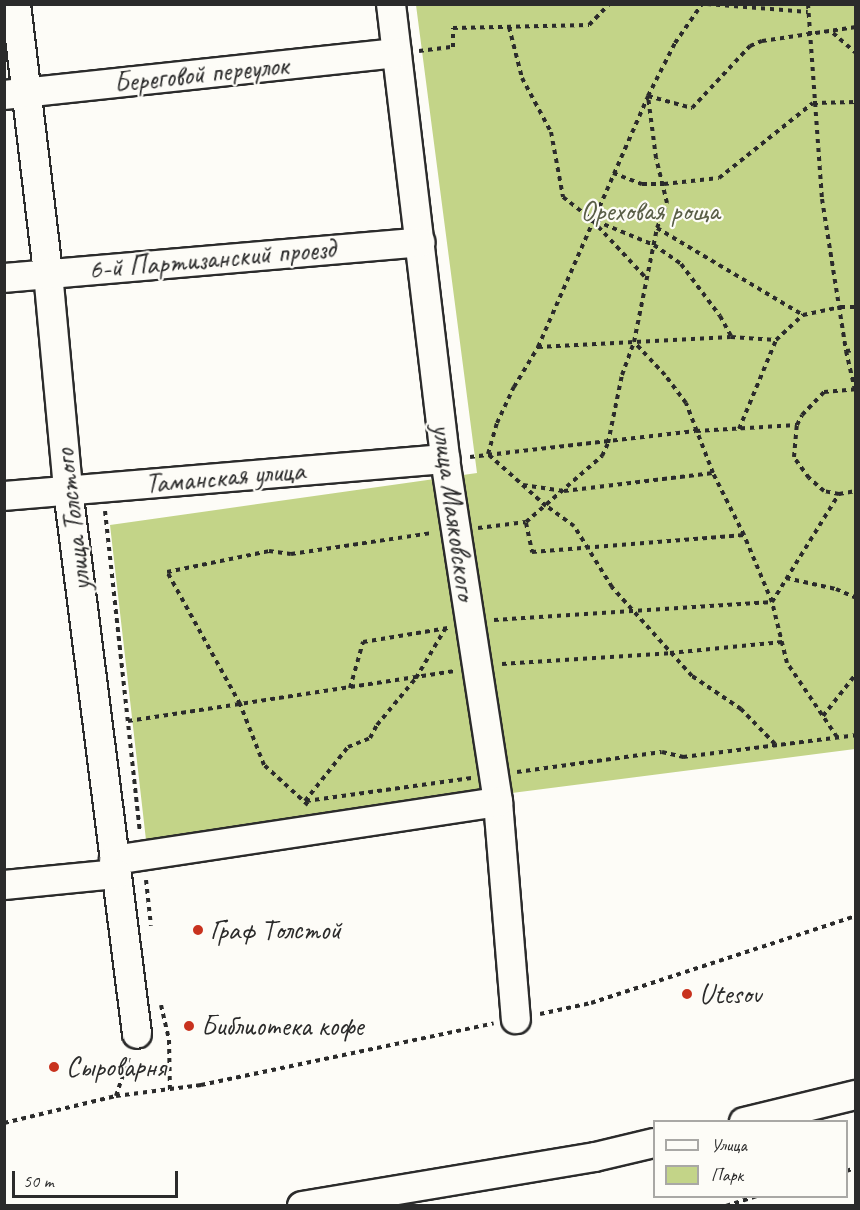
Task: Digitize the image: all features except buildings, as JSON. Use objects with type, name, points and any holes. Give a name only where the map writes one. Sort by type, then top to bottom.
[{"type":"street","name":"улица Толстого","points":[[16,4],[15,94],[48,273],[68,490],[137,1034]]},
{"type":"street","name":"улица Маяковского","points":[[391,4],[406,52],[420,242],[456,452],[458,626],[496,788],[516,1019]]},
{"type":"street","name":"Береговой переулок","points":[[15,94],[406,52]]},
{"type":"street","name":"6-й Партизанский проезд","points":[[4,278],[420,242]]},
{"type":"street","name":"Таманская улица","points":[[4,496],[456,452]]},
{"type":"street","points":[[4,885],[115,867],[143,856],[329,827],[496,788]]},
{"type":"street","points":[[752,1120],[855,1095]]},
{"type":"street","points":[[302,1206],[595,1157],[653,1143]]},
{"type":"path","points":[[406,52],[453,47],[453,28],[589,25],[609,4]]},
{"type":"path","points":[[488,454],[506,405],[538,346],[648,96],[675,43],[702,4]]},
{"type":"path","points":[[707,4],[808,12]]},
{"type":"path","points":[[808,4],[813,103],[822,199],[841,307],[846,351],[855,389],[824,392],[802,415],[797,425],[794,457],[809,478],[824,491],[839,494],[855,491]]},
{"type":"path","points":[[509,27],[522,78],[550,132],[563,197],[592,220],[647,279]]},
{"type":"path","points":[[648,96],[692,108],[750,46],[762,41],[855,27]]},
{"type":"path","points":[[833,32],[855,53]]},
{"type":"path","points":[[329,827],[305,801],[264,765],[240,704],[167,572],[270,551],[291,554],[526,522],[602,456],[608,443],[622,375],[634,342],[657,228],[667,203],[656,158],[648,96]]},
{"type":"path","points":[[613,174],[642,184],[719,178],[813,103],[855,102]]},
{"type":"path","points":[[592,220],[654,245],[681,264],[720,316],[731,336]]},
{"type":"path","points":[[657,228],[803,315]]},
{"type":"path","points":[[739,429],[776,340],[803,315],[841,307],[855,307]]},
{"type":"path","points":[[538,346],[731,336],[776,340]]},
{"type":"path","points":[[634,342],[665,375],[686,403],[712,473],[744,535],[772,602],[787,663],[837,737]]},
{"type":"path","points":[[846,351],[855,350]]},
{"type":"path","points":[[456,452],[468,457],[608,443],[696,431],[797,425]]},
{"type":"path","points":[[488,454],[546,506],[574,526],[612,587],[692,676],[741,709],[766,732],[775,744]]},
{"type":"path","points":[[523,485],[564,491],[712,473]]},
{"type":"path","points":[[103,488],[152,935]]},
{"type":"path","points":[[772,602],[839,494]]},
{"type":"path","points":[[526,522],[532,552],[744,535]]},
{"type":"path","points":[[786,578],[836,589],[855,598]]},
{"type":"path","points":[[350,688],[363,642],[458,626],[631,610],[772,602]]},
{"type":"path","points":[[305,801],[348,747],[370,738],[377,724],[458,626]]},
{"type":"path","points":[[823,716],[855,675]]},
{"type":"path","points":[[305,801],[496,788],[662,752],[684,757],[855,735]]},
{"type":"path","points":[[4,1123],[116,1096],[170,1091],[591,1003],[855,916]]},
{"type":"path","points":[[160,1002],[169,1040],[170,1091]]},
{"type":"path","points":[[116,1096],[137,1034]]},
{"type":"path","points":[[726,1206],[754,1198]]},
{"type":"green space","name":"Ореховая роща","points":[[416,5],[855,5],[855,749],[146,840],[110,525],[477,473]]},
{"type":"place","name":"Граф Толстой","points":[[198,930]]},
{"type":"place","name":"Utesov","points":[[687,994]]},
{"type":"place","name":"Библиотека кофе","points":[[189,1026]]},
{"type":"place","name":"Сыроварня","points":[[54,1067]]}]
